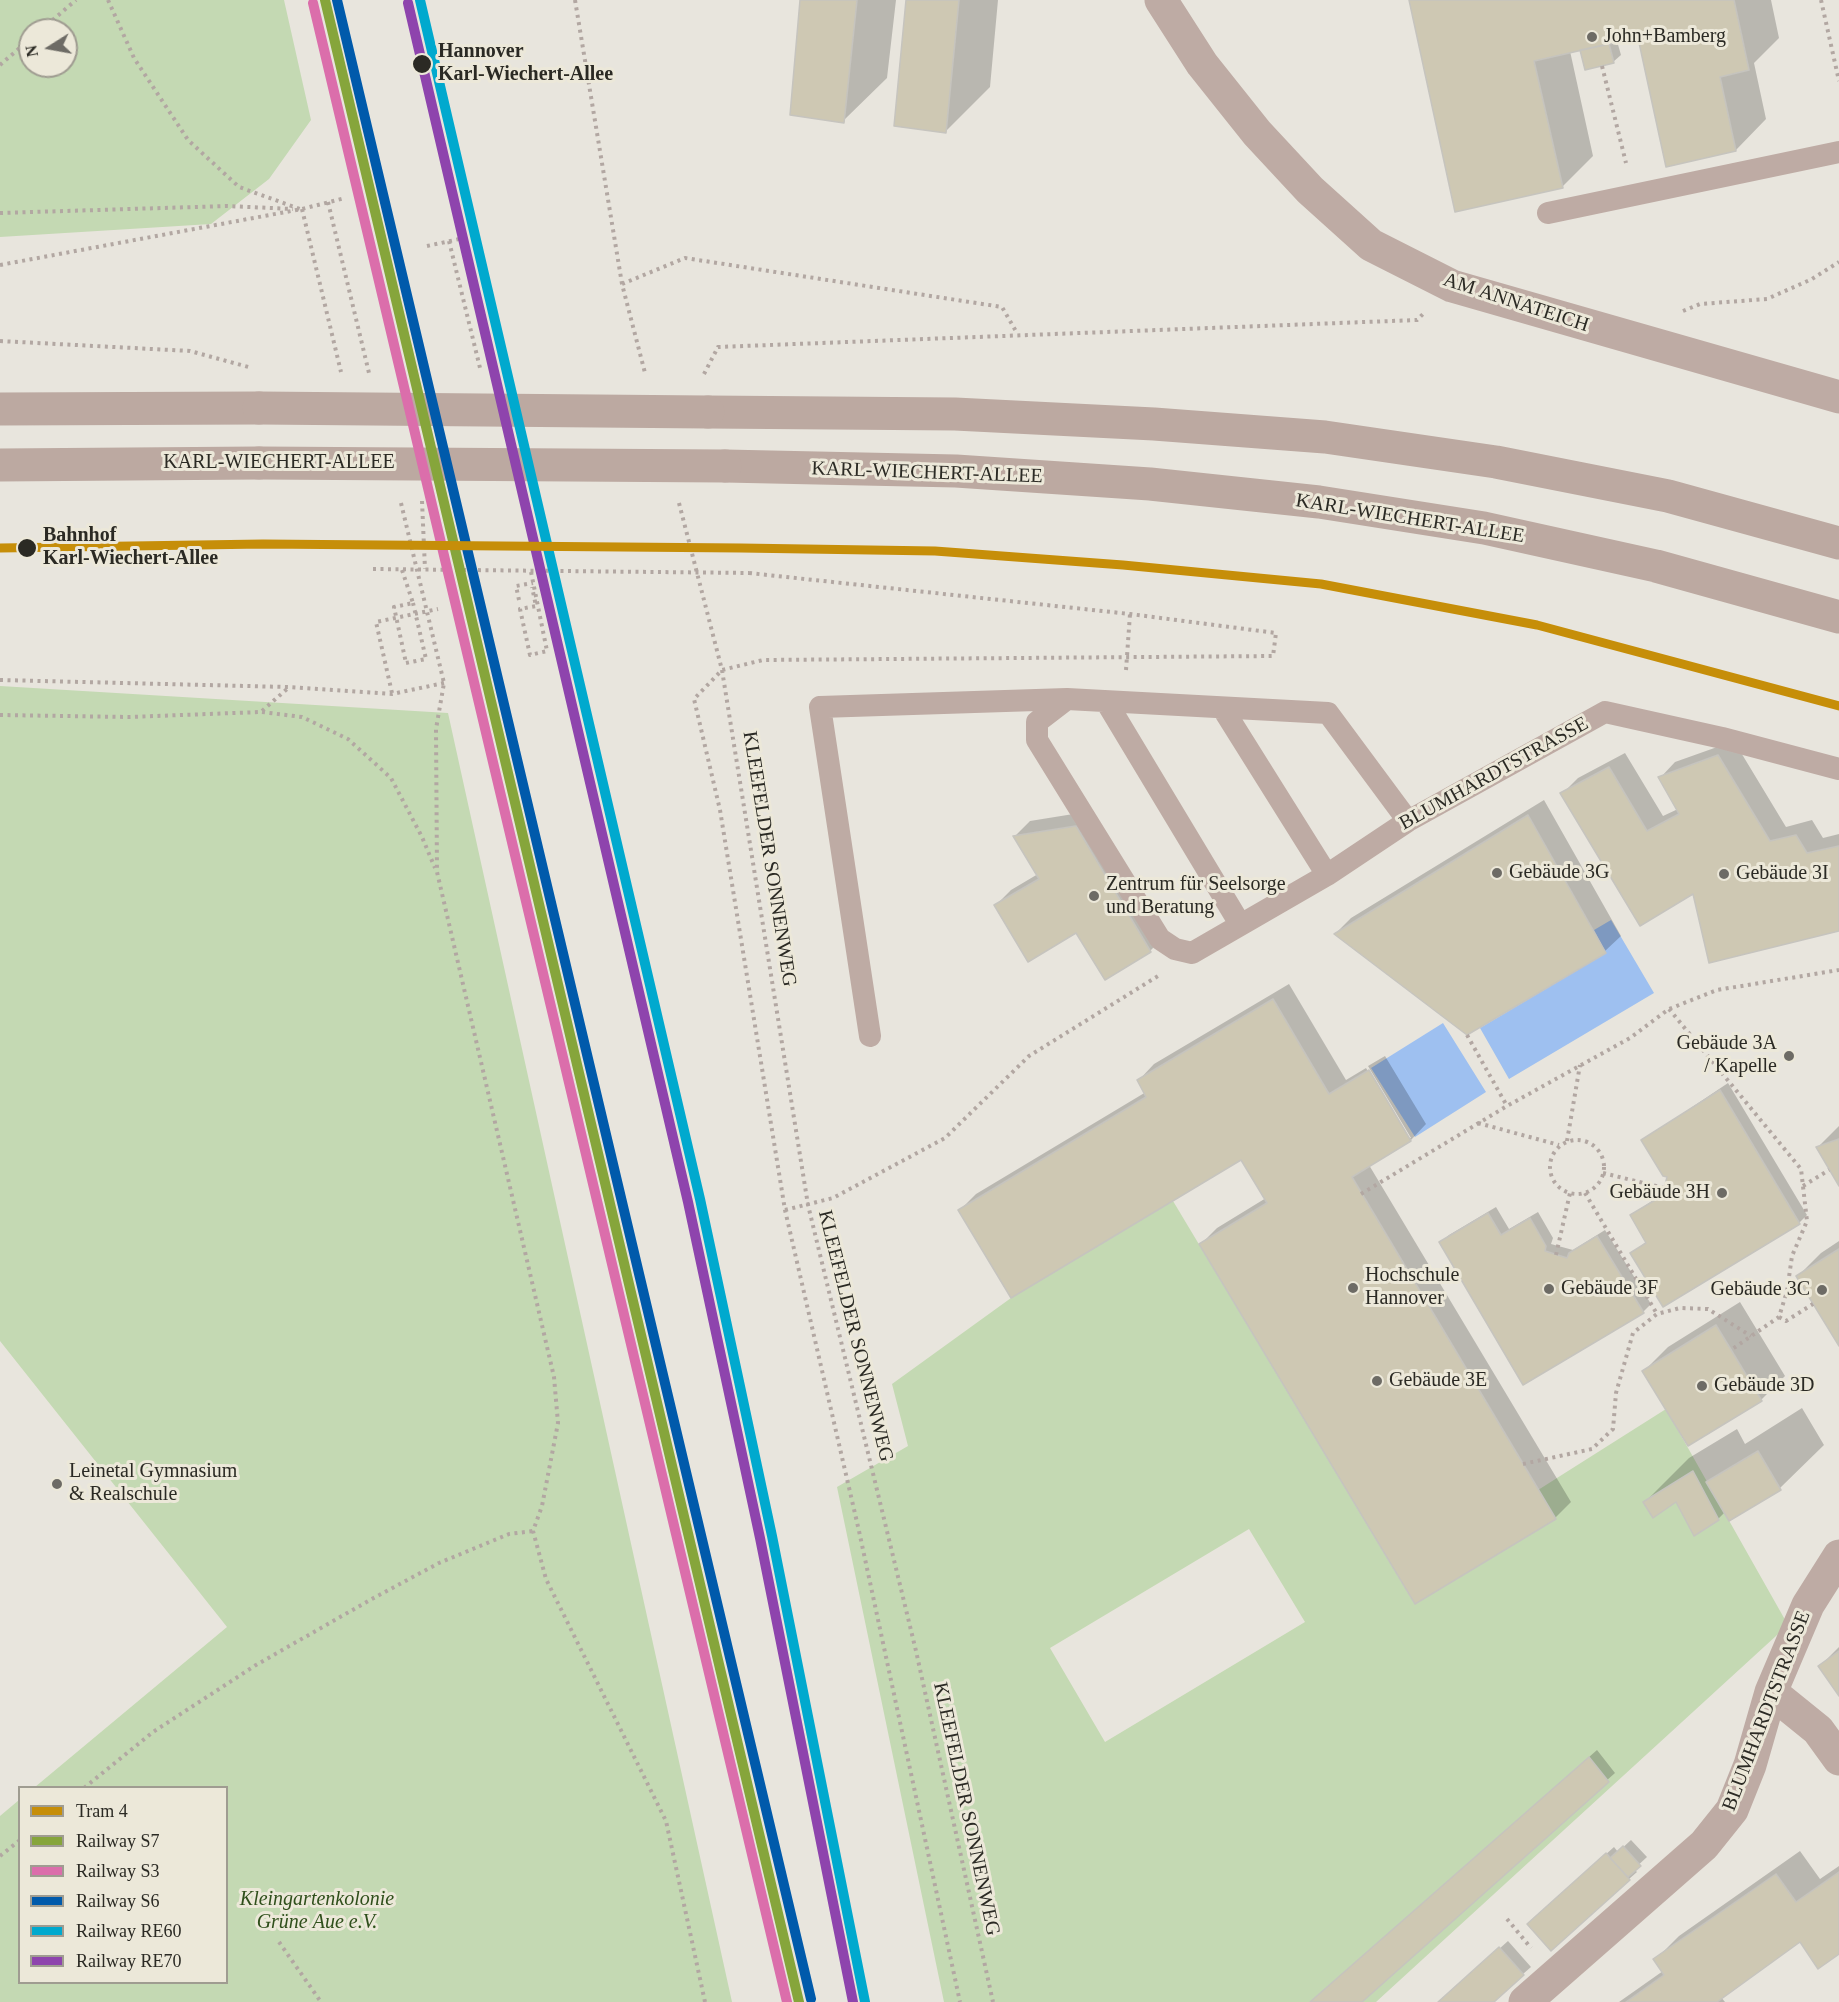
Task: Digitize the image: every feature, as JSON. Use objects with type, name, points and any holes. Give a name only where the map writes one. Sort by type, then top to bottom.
[{"type":"main road","points":[[0,409],[259,408],[955,414],[1154,424],[1325,437],[1496,462],[1668,496],[1839,543]]},
{"type":"main road","name":"KARL-WIECHERT-ALLEE","points":[[0,465],[259,463],[725,466],[956,471],[1150,484],[1319,502],[1484,528],[1656,566],[1839,617]]},
{"type":"street","name":"AM ANNATEICH","points":[[1161,0],[1202,64],[1257,133],[1310,190],[1371,245],[1452,286],[1668,350],[1839,397]]},
{"type":"street","name":"BLUMHARDTSTRASSE","points":[[1525,2002],[1704,1845],[1732,1810],[1746,1774],[1771,1692],[1808,1605],[1839,1556]]},
{"type":"street","points":[[1771,1692],[1818,1730],[1839,1759]]},
{"type":"lane","points":[[1548,213],[1839,152]]},
{"type":"lane","points":[[1067,699],[1037,722],[1037,740],[1160,939],[1175,949]]},
{"type":"lane","points":[[870,1036],[820,707],[1067,699],[1223,709],[1328,712],[1408,820]]},
{"type":"lane","points":[[1107,703],[1240,924]]},
{"type":"lane","points":[[1223,709],[1327,875]]},
{"type":"lane","name":"BLUMHARDTSTRASSE","points":[[1175,949],[1192,953],[1327,875],[1408,820],[1605,712],[1722,738],[1839,769]]},
{"type":"path","points":[[55,18],[76,0]]},
{"type":"path","points":[[108,0],[134,58],[188,140],[239,187],[302,209]]},
{"type":"path","points":[[575,0],[622,284],[685,258],[1002,307],[1017,333]]},
{"type":"path","points":[[1821,0],[1839,81]]},
{"type":"path","points":[[0,65],[18,49]]},
{"type":"path","points":[[1602,66],[1634,195]]},
{"type":"path","points":[[0,265],[302,209],[345,198]]},
{"type":"path","points":[[0,213],[227,206],[302,209]]},
{"type":"path","points":[[302,209],[341,372]]},
{"type":"path","points":[[427,246],[464,238]]},
{"type":"path","points":[[449,242],[481,373]]},
{"type":"path","points":[[1668,350],[1678,313],[1700,304],[1767,299],[1812,279],[1839,262]]},
{"type":"path","points":[[704,375],[718,347],[1017,333],[1417,320],[1452,286]]},
{"type":"path","points":[[0,342],[190,351],[253,369]]},
{"type":"path","points":[[421,493],[425,569]]},
{"type":"path","points":[[373,568],[531,572],[749,573],[1130,614],[1276,633],[1273,656],[763,660],[722,670],[694,699],[720,810],[784,1210],[859,1530],[960,2002]]},
{"type":"path","points":[[402,570],[413,603],[426,659],[406,663],[394,607],[413,603]]},
{"type":"path","points":[[531,572],[536,606],[520,609],[530,655],[547,651],[533,585]]},
{"type":"path","points":[[519,600],[516,586],[533,585]]},
{"type":"path","points":[[392,694],[376,622],[438,609]]},
{"type":"path","points":[[427,612],[444,683],[436,729],[437,872]]},
{"type":"path","points":[[1126,658],[1130,614]]},
{"type":"path","name":"KLEEFELDER SONNENWEG","points":[[722,670],[808,1205],[916,1651],[993,2002]]},
{"type":"path","points":[[0,680],[288,687],[392,694],[444,683]]},
{"type":"path","points":[[261,712],[288,687]]},
{"type":"path","points":[[0,715],[129,717],[261,712],[302,717],[348,739],[382,770],[396,788],[422,837],[437,872],[554,1377],[558,1423],[542,1506],[533,1531],[546,1580],[666,1821],[705,2002]]},
{"type":"path","points":[[784,1210],[833,1198],[945,1138],[1029,1056],[1167,971],[1175,949]]},
{"type":"path","points":[[1361,1194],[1507,1106],[1630,1038],[1670,1009],[1717,990],[1839,970]]},
{"type":"path","points":[[1670,1009],[1801,1169],[1807,1221],[1792,1256],[1787,1291],[1779,1317],[1731,1350]]},
{"type":"path","points":[[1467,1035],[1507,1106]]},
{"type":"path","points":[[1567,1142],[1580,1065]]},
{"type":"path","points":[[1478,1124],[1560,1145]]},
{"type":"path","points":[[1581,1139],[1596,1148],[1604,1164],[1603,1173],[1594,1188],[1585,1193],[1570,1193],[1560,1189],[1550,1174],[1551,1156],[1560,1145],[1581,1139]]},
{"type":"path","points":[[1803,1186],[1829,1170]]},
{"type":"path","points":[[1603,1173],[1664,1188]]},
{"type":"path","points":[[1556,1255],[1570,1193]]},
{"type":"path","points":[[1585,1193],[1657,1314]]},
{"type":"path","points":[[1779,1317],[1786,1321],[1813,1304]]},
{"type":"path","points":[[1523,1464],[1592,1449],[1613,1429],[1616,1394],[1633,1333],[1657,1314],[1680,1308],[1708,1309],[1751,1336]]},
{"type":"path","points":[[86,1786],[153,1732],[256,1665],[318,1629],[439,1563],[509,1534],[533,1531]]},
{"type":"path","points":[[0,1856],[18,1842]]},
{"type":"path","points":[[279,1942],[321,2002]]},
{"type":"green space","points":[[0,0],[284,0],[311,120],[269,179],[211,224],[0,237]]},
{"type":"green space","name":"Kleingartenkolonie Grüne Aue e.V.","points":[[0,686],[448,713],[732,2002],[0,2002],[0,1816],[18,1801],[18,1984],[228,1984],[228,1786],[36,1786],[227,1627],[0,1341]]},
{"type":"green space","points":[[1173,1201],[1414,1603],[1555,1519],[1538,1490],[1666,1409],[1788,1625],[1376,2002],[944,2002],[837,1487],[908,1446],[892,1384],[1011,1298]],"holes":[[[1249,1529],[1305,1622],[1105,1742],[1050,1648]]]},
{"type":"water","points":[[1611,920],[1654,993],[1509,1079],[1480,1028],[1606,953],[1594,930]]},
{"type":"water","points":[[1443,1023],[1486,1092],[1415,1137],[1371,1068]]},
{"type":"building","points":[[800,0],[857,0],[844,123],[790,115]]},
{"type":"building","points":[[906,0],[959,0],[946,133],[894,126]]},
{"type":"building","points":[[1409,0],[1734,0],[1749,70],[1720,77],[1736,151],[1666,167],[1638,38],[1609,44],[1534,61],[1563,188],[1455,212]]},
{"type":"building","points":[[1609,44],[1614,63],[1585,70],[1580,50]]},
{"type":"building","name":"Gebäude 3I","points":[[1718,755],[1770,841],[1796,835],[1807,853],[1839,846],[1839,931],[1709,963],[1693,894],[1640,926],[1560,793],[1609,767],[1647,831],[1679,814],[1658,777]]},
{"type":"building","name":"Gebäude 3G","points":[[1528,815],[1606,953],[1467,1035],[1334,934]]},
{"type":"building","points":[[1076,826],[1151,952],[1105,980],[1076,933],[1028,962],[994,905],[1039,879],[1013,836]]},
{"type":"building","name":"Gebäude 3E","points":[[1273,999],[1329,1094],[1369,1070],[1411,1141],[1352,1177],[1556,1519],[1415,1604],[1199,1244],[1267,1203],[1241,1160],[1011,1298],[958,1210],[1146,1097],[1137,1080]]},
{"type":"building","name":"Gebäude 3H","points":[[1720,1090],[1800,1224],[1663,1307],[1630,1253],[1646,1243],[1630,1215],[1657,1199],[1661,1200],[1667,1177],[1663,1176],[1641,1140]]},
{"type":"building","points":[[1839,1139],[1839,1186],[1816,1147]]},
{"type":"building","name":"Gebäude 3F","points":[[1488,1213],[1501,1235],[1530,1218],[1546,1246],[1545,1251],[1567,1258],[1569,1253],[1597,1236],[1644,1313],[1523,1385],[1439,1242]]},
{"type":"building","name":"Gebäude 3C","points":[[1839,1249],[1839,1346],[1796,1276]]},
{"type":"building","name":"Gebäude 3D","points":[[1716,1325],[1762,1401],[1688,1446],[1642,1371]]},
{"type":"building","points":[[1758,1451],[1781,1490],[1729,1521],[1706,1482]]},
{"type":"building","points":[[1693,1471],[1719,1520],[1694,1536],[1676,1502],[1653,1518],[1643,1502]]},
{"type":"building","points":[[1839,1651],[1839,1696],[1818,1666]]},
{"type":"building","points":[[1589,1757],[1609,1782],[1362,2002],[1310,2002]]},
{"type":"building","points":[[1623,1846],[1641,1866],[1628,1877],[1610,1858]]},
{"type":"building","points":[[1606,1853],[1630,1880],[1551,1951],[1527,1924]]},
{"type":"building","points":[[1839,1872],[1839,1954],[1818,1969],[1800,1942],[1717,2002],[1626,2002],[1664,1975],[1653,1959],[1776,1874],[1796,1902]]},
{"type":"building","points":[[1499,1947],[1524,1975],[1494,2002],[1438,2002]]},
{"type":"tram line","name":"4","points":[[0,548],[263,544],[741,548],[935,551],[1123,565],[1321,584],[1537,625],[1839,706]]},
{"type":"rail line","name":"S7","points":[[325,0],[799,2002]]},
{"type":"rail line","name":"S6","points":[[337,0],[811,1999]]},
{"type":"rail line","name":"RE60","points":[[420,0],[700,1199],[772,1536],[865,2002]]},
{"type":"rail line","name":"S3","points":[[313,3],[787,2002]]},
{"type":"rail line","name":"RE70","points":[[408,3],[688,1202],[760,1538],[853,2002]]},
{"type":"place","name":"John+Bamberg","points":[[1592,37]]},
{"type":"place","name":"Hannover Karl-Wiechert-Allee","points":[[422,64]]},
{"type":"place","name":"Bahnhof Karl-Wiechert-Allee","points":[[27,548]]},
{"type":"place","name":"Gebäude 3G","points":[[1497,873]]},
{"type":"place","name":"Gebäude 3I","points":[[1724,874]]},
{"type":"place","name":"Zentrum für Seelsorge und Beratung","points":[[1094,896]]},
{"type":"place","name":"Gebäude 3A / Kapelle","points":[[1789,1056]]},
{"type":"place","name":"Gebäude 3H","points":[[1722,1193]]},
{"type":"place","name":"Hochschule Hannover","points":[[1353,1288]]},
{"type":"place","name":"Gebäude 3F","points":[[1549,1289]]},
{"type":"place","name":"Gebäude 3C","points":[[1822,1290]]},
{"type":"place","name":"Gebäude 3E","points":[[1377,1381]]},
{"type":"place","name":"Gebäude 3D","points":[[1702,1386]]},
{"type":"place","name":"Leinetal Gymnasium & Realschule","points":[[57,1484]]}]
